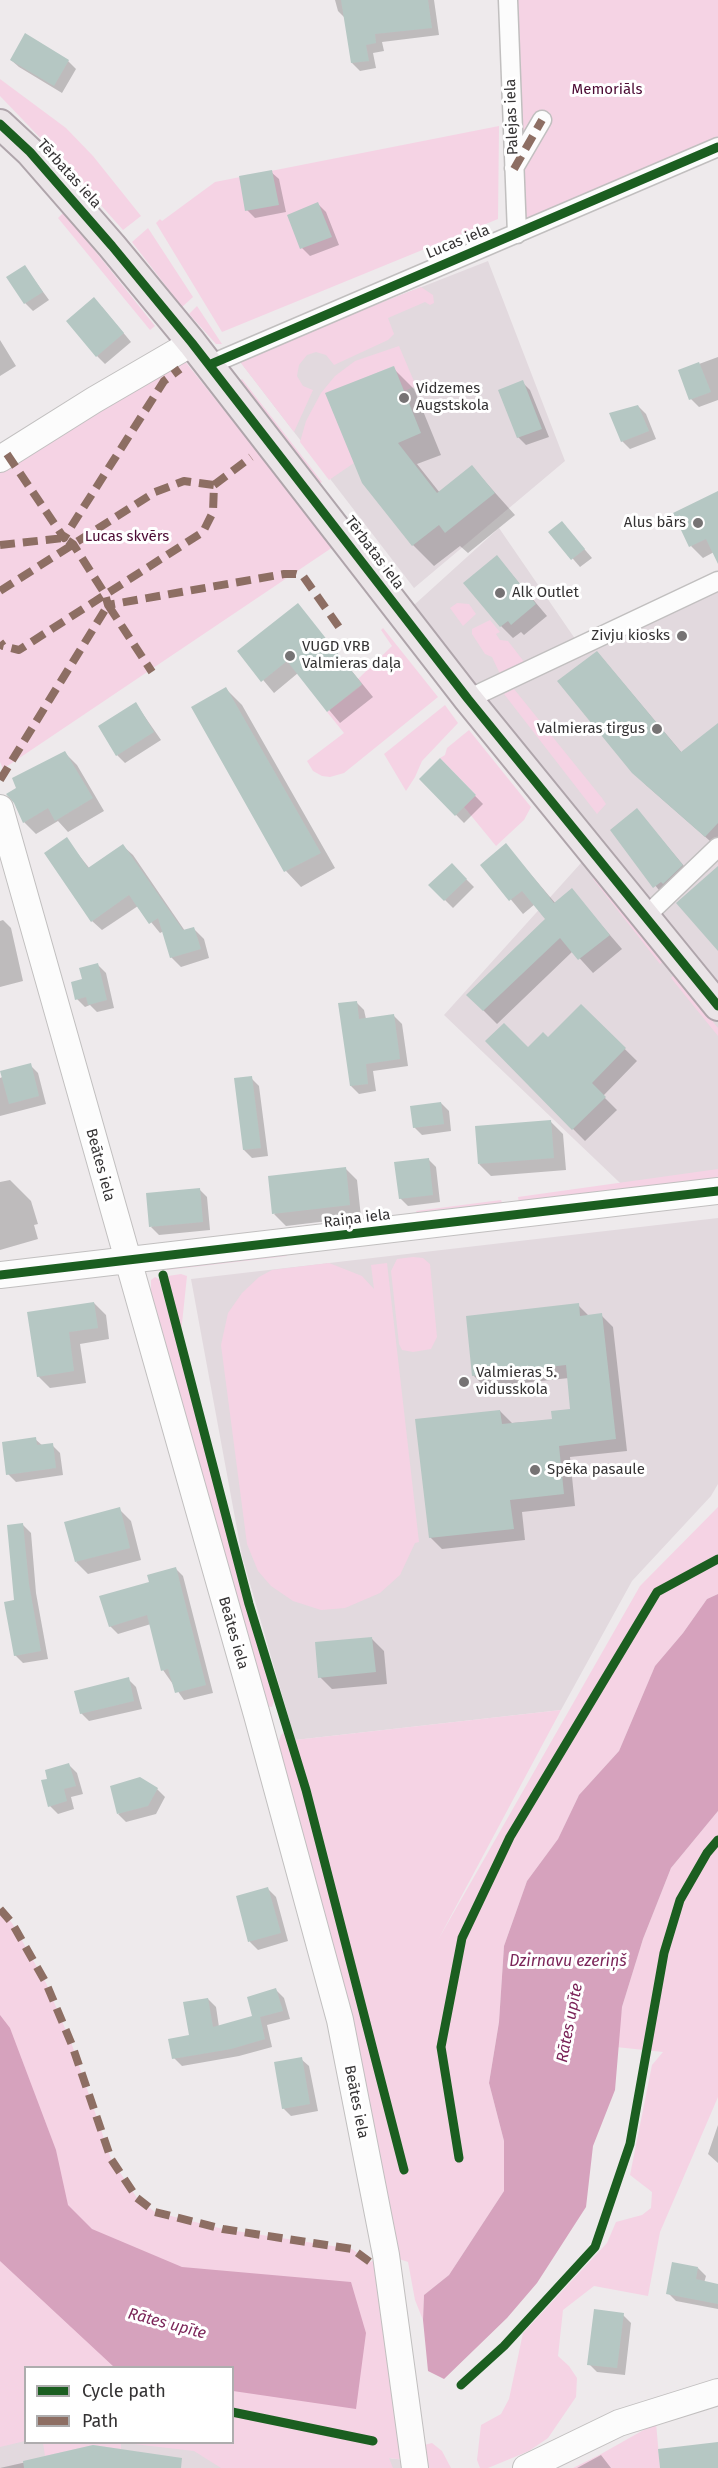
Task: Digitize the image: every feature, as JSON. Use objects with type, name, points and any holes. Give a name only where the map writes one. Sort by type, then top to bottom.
[{"type":"main road","name":"Tērbatas iela","points":[[0,124],[53,177],[192,343],[468,699],[591,853],[646,916],[718,1006]]},
{"type":"street","name":"Palejas iela","points":[[508,0],[517,234]]},
{"type":"street","points":[[514,169],[542,120]]},
{"type":"street","name":"Lucas iela","points":[[209,365],[718,147]]},
{"type":"street","points":[[0,459],[94,400],[192,343]]},
{"type":"street","points":[[468,699],[718,581]]},
{"type":"street","name":"Beātes iela","points":[[0,808],[254,1704],[340,2020],[386,2255],[415,2468]]},
{"type":"street","points":[[646,916],[718,848]]},
{"type":"street","name":"Raiņa iela","points":[[0,1275],[718,1191]]},
{"type":"street","points":[[526,2468],[619,2423],[718,2392]]},
{"type":"shaded area","name":"Vidzemes Augstskola","points":[[488,261],[565,461],[414,588],[241,363],[243,357]]},
{"type":"shaded area","points":[[499,528],[580,646],[718,581],[718,1191],[640,1202],[444,1015],[590,853],[403,615]]},
{"type":"shaded area","name":"Valmieras 5. vidusskola","points":[[718,1218],[718,1484],[711,1496],[632,1581],[561,1710],[295,1740],[242,1556],[191,1279]]},
{"type":"shaded area","points":[[24,2435],[24,2444],[234,2444],[234,2440],[414,2461],[415,2468],[0,2468],[0,2441]]},
{"type":"green space","name":"Memoriāls","points":[[515,0],[718,0],[718,138],[523,223]]},
{"type":"green space","points":[[0,79],[66,128],[93,156],[141,216],[123,230],[0,96]]},
{"type":"green space","points":[[499,126],[498,219],[222,332],[156,223],[215,182]]},
{"type":"green space","points":[[64,212],[155,326],[150,330],[58,218]]},
{"type":"green space","points":[[148,228],[193,297],[182,307],[132,242]]},
{"type":"green space","points":[[421,287],[433,295],[434,303],[430,305],[425,302],[388,318],[394,334],[388,340],[334,365],[326,355],[316,352],[307,355],[299,365],[297,376],[303,386],[313,390],[294,432],[241,363],[243,357]]},
{"type":"green space","points":[[197,306],[222,344],[216,344],[189,314]]},
{"type":"green space","points":[[399,346],[416,386],[404,391],[393,366],[326,394],[354,463],[329,480],[300,442],[306,421],[321,393],[335,376],[355,361]]},
{"type":"green space","name":"Lucas skvērs","points":[[184,360],[333,547],[3,769],[0,762],[0,470]]},
{"type":"green space","points":[[242,379],[322,482],[317,485],[238,382]]},
{"type":"green space","points":[[457,603],[469,604],[476,614],[463,626],[450,608]]},
{"type":"green space","points":[[490,620],[500,632],[496,634],[500,640],[508,641],[525,663],[500,674],[492,657],[485,654],[472,634],[472,629]]},
{"type":"green space","points":[[389,621],[393,623],[443,688],[441,689]]},
{"type":"green space","points":[[383,628],[438,697],[344,773],[330,777],[322,776],[313,771],[307,761],[344,733],[327,712],[362,685],[358,679],[392,646],[381,630]]},
{"type":"green space","points":[[514,689],[606,804],[597,814],[504,694]]},
{"type":"green space","points":[[445,705],[458,723],[422,761],[406,791],[384,754]]},
{"type":"green space","points":[[469,730],[531,807],[524,820],[496,846],[464,807],[476,795],[440,758],[445,755],[447,748]]},
{"type":"green space","points":[[597,875],[664,961],[660,964],[593,879]]},
{"type":"green space","points":[[675,974],[718,1028],[718,1036],[671,978]]},
{"type":"green space","points":[[718,1169],[718,1182],[520,1208],[518,1197]]},
{"type":"green space","points":[[501,1200],[503,1205],[421,1220],[416,1211]]},
{"type":"green space","points":[[287,1252],[287,1256],[167,1270],[166,1266]]},
{"type":"green space","points":[[423,1258],[430,1264],[437,1337],[431,1349],[413,1352],[402,1350],[399,1344],[391,1271],[397,1259]]},
{"type":"green space","points":[[329,1263],[362,1276],[374,1289],[371,1265],[387,1263],[419,1542],[415,1543],[400,1575],[380,1593],[345,1608],[321,1610],[293,1601],[271,1586],[258,1571],[247,1544],[221,1345],[228,1313],[242,1293],[259,1277],[272,1270]]},
{"type":"green space","points":[[181,1274],[187,1276],[181,1333],[167,1283],[168,1276]]},
{"type":"green space","points":[[155,1277],[159,1279],[216,1486],[274,1701],[272,1707],[266,1706],[151,1293],[151,1280]]},
{"type":"green space","points":[[718,1507],[718,1594],[707,1599],[683,1633],[655,1666],[619,1751],[579,1795],[558,1839],[527,1881],[504,1946],[499,2022],[489,2083],[504,2141],[504,2191],[449,2275],[424,2295],[423,2320],[415,2300],[408,2262],[387,2255],[414,2461],[389,2458],[393,2468],[221,2468],[194,2451],[134,2444],[234,2444],[234,2366],[24,2366],[24,2441],[0,2447],[0,1909],[12,1923],[46,1983],[72,2045],[111,2159],[137,2198],[155,2212],[223,2229],[352,2249],[370,2262],[386,2255],[333,1995],[346,1991],[277,1746],[281,1735],[286,1730],[356,1989],[360,1988],[295,1740],[561,1710],[438,1940],[640,1586]]},
{"type":"green space","points":[[718,1811],[718,2097],[660,2232],[648,2296],[594,2286],[563,2310],[558,2356],[577,2378],[576,2397],[548,2438],[529,2451],[488,2468],[480,2468],[477,2460],[481,2425],[501,2414],[509,2399],[523,2333],[607,2243],[616,2222],[642,2215],[651,2208],[652,2192],[630,2175],[652,2065],[663,2052],[616,2047],[622,2007],[643,1939],[671,1868]]},
{"type":"green space","points":[[656,2423],[660,2468],[573,2468],[601,2454]]},
{"type":"green space","points":[[432,2443],[442,2451],[451,2468],[429,2468],[424,2445]]},
{"type":"green space","points":[[43,2444],[121,2444],[121,2449],[93,2445],[45,2456]]},
{"type":"water","name":"Dzirnavu ezeriņš","points":[[718,1594],[718,1811],[671,1868],[643,1939],[622,2007],[615,2090],[593,2146],[586,2207],[537,2283],[507,2318],[444,2379],[428,2371],[423,2320],[424,2295],[449,2275],[504,2191],[504,2141],[489,2083],[499,2022],[504,1946],[527,1881],[558,1839],[579,1795],[619,1751],[655,1666],[683,1633],[707,1599]]},
{"type":"water","name":"Rātes upīte","points":[[0,2015],[10,2028],[56,2150],[68,2205],[92,2229],[182,2267],[351,2282],[366,2333],[356,2409],[234,2391],[234,2366],[113,2366],[0,2261]]},
{"type":"building","points":[[341,0],[428,0],[432,28],[375,34],[376,43],[366,45],[369,61],[351,63]]},
{"type":"building","points":[[25,33],[69,60],[54,86],[10,60]]},
{"type":"building","points":[[272,170],[279,205],[245,211],[239,176]]},
{"type":"building","points":[[318,202],[332,237],[300,249],[287,215]]},
{"type":"building","points":[[25,265],[43,292],[24,304],[6,277]]},
{"type":"building","points":[[94,297],[124,333],[96,357],[66,321]]},
{"type":"building","points":[[699,362],[711,392],[689,400],[678,370]]},
{"type":"building","points":[[394,366],[421,433],[398,443],[437,493],[472,465],[495,493],[445,533],[439,525],[412,546],[362,483],[325,393]]},
{"type":"building","points":[[523,380],[542,429],[517,438],[498,390]]},
{"type":"building","points":[[638,405],[649,431],[621,442],[609,413]]},
{"type":"building","name":"Alus bārs","points":[[718,491],[718,564],[706,539],[689,547],[673,513]]},
{"type":"building","points":[[562,521],[585,549],[571,560],[548,532]]},
{"type":"building","name":"Alk Outlet","points":[[497,555],[536,604],[511,625],[508,621],[500,627],[463,583]]},
{"type":"building","name":"VUGD VRB Valmieras daļa","points":[[298,603],[362,684],[327,712],[287,661],[261,682],[237,651]]},
{"type":"building","points":[[597,651],[681,752],[718,723],[718,823],[705,837],[632,773],[557,681]]},
{"type":"building","points":[[226,687],[321,853],[284,872],[191,707]]},
{"type":"building","points":[[136,702],[154,732],[116,756],[98,726]]},
{"type":"building","points":[[65,751],[93,798],[55,821],[48,808],[23,823],[14,803],[6,794],[16,788],[12,778]]},
{"type":"building","points":[[440,758],[476,795],[455,816],[419,779]]},
{"type":"building","points":[[637,808],[683,865],[663,884],[661,882],[653,888],[610,830]]},
{"type":"building","points":[[67,837],[88,868],[123,844],[183,930],[194,927],[201,949],[170,958],[158,918],[149,924],[129,895],[91,922],[44,853]]},
{"type":"building","points":[[506,843],[554,903],[572,888],[610,935],[578,960],[560,938],[483,1011],[466,995],[545,919],[522,891],[509,901],[480,865]]},
{"type":"building","points":[[452,863],[467,879],[444,901],[428,885]]},
{"type":"building","points":[[718,866],[718,951],[676,903]]},
{"type":"building","points":[[98,963],[107,1000],[88,1005],[86,997],[75,1000],[71,982],[82,979],[79,968]]},
{"type":"building","points":[[357,1001],[359,1019],[394,1014],[400,1059],[366,1064],[368,1084],[350,1086],[338,1003]]},
{"type":"building","points":[[581,1004],[626,1048],[592,1083],[606,1097],[572,1130],[485,1041],[504,1023],[528,1047],[543,1032],[548,1037]]},
{"type":"building","points":[[31,1063],[39,1096],[9,1104],[0,1071]]},
{"type":"building","points":[[252,1076],[261,1148],[243,1150],[234,1078]]},
{"type":"building","points":[[441,1102],[444,1124],[413,1128],[410,1106]]},
{"type":"building","points":[[551,1120],[554,1158],[478,1164],[475,1126]]},
{"type":"building","points":[[429,1158],[433,1195],[399,1199],[394,1162]]},
{"type":"building","points":[[346,1167],[350,1205],[272,1214],[268,1176]]},
{"type":"building","points":[[200,1188],[203,1222],[149,1227],[146,1193]]},
{"type":"building","points":[[94,1302],[98,1328],[69,1332],[74,1371],[37,1377],[27,1312]]},
{"type":"building","points":[[579,1303],[580,1316],[602,1313],[616,1439],[559,1446],[564,1494],[510,1500],[514,1529],[429,1538],[415,1419],[500,1410],[502,1424],[552,1419],[551,1411],[570,1409],[566,1365],[472,1376],[466,1316]]},
{"type":"building","points":[[36,1437],[37,1445],[53,1443],[56,1468],[6,1475],[2,1442]]},
{"type":"building","points":[[120,1507],[130,1548],[75,1562],[64,1522]]},
{"type":"building","points":[[23,1523],[29,1584],[41,1651],[14,1656],[4,1602],[14,1600],[7,1525]]},
{"type":"building","points":[[176,1567],[206,1685],[175,1693],[168,1669],[161,1671],[147,1615],[109,1627],[99,1596],[149,1582],[147,1575]]},
{"type":"building","points":[[372,1637],[376,1672],[318,1678],[315,1642]]},
{"type":"building","points":[[129,1677],[134,1701],[80,1714],[74,1691]]},
{"type":"building","points":[[69,1763],[76,1786],[64,1789],[67,1801],[48,1807],[41,1780],[47,1779],[45,1770]]},
{"type":"building","points":[[140,1777],[158,1788],[148,1806],[117,1814],[110,1786]]},
{"type":"building","points":[[268,1887],[281,1933],[248,1942],[236,1896]]},
{"type":"building","points":[[276,1988],[283,2011],[260,2017],[265,2039],[231,2049],[172,2059],[168,2039],[189,2035],[183,2002],[208,1998],[213,2027],[252,2016],[247,1997]]},
{"type":"building","points":[[302,2057],[310,2104],[282,2109],[274,2062]]},
{"type":"building","points":[[672,2262],[698,2267],[696,2279],[718,2284],[718,2304],[666,2294]]},
{"type":"building","points":[[594,2309],[624,2313],[617,2368],[587,2365]]},
{"type":"building","points":[[718,2442],[718,2468],[660,2468],[658,2449]]},
{"type":"building","points":[[93,2445],[182,2458],[181,2468],[24,2468],[23,2461]]},
{"type":"marked path","points":[[514,169],[542,120]]},
{"type":"marked path","points":[[7,454],[64,538],[164,381],[180,369]]},
{"type":"marked path","points":[[214,485],[251,457]]},
{"type":"marked path","points":[[0,591],[155,492],[184,481],[214,485],[213,512],[203,532],[19,650],[3,646],[0,642]]},
{"type":"marked path","points":[[0,545],[64,538],[73,544],[105,594],[108,605],[284,574],[296,574],[303,576],[339,627]]},
{"type":"marked path","points":[[0,780],[108,605],[152,672]]},
{"type":"marked path","points":[[0,1909],[12,1923],[46,1983],[72,2045],[111,2159],[137,2198],[155,2212],[223,2229],[352,2249],[370,2262]]},
{"type":"cycle path","points":[[0,124],[30,152],[192,343],[468,699],[718,1006]]},
{"type":"cycle path","points":[[209,365],[718,147]]},
{"type":"cycle path","points":[[0,1275],[718,1191]]},
{"type":"cycle path","points":[[163,1275],[249,1604],[306,1790],[404,2170]]},
{"type":"cycle path","points":[[459,2158],[441,2047],[462,1938],[510,1837],[657,1592],[718,1559]]},
{"type":"cycle path","points":[[461,2385],[504,2346],[595,2247],[630,2144],[664,1953],[680,1900],[707,1853],[718,1840]]},
{"type":"cycle path","points":[[234,2412],[373,2441]]},
{"type":"place","name":"Vidzemes Augstskola","points":[[404,398]]},
{"type":"place","name":"Alus bārs","points":[[698,523]]},
{"type":"place","name":"Alk Outlet","points":[[500,593]]},
{"type":"place","name":"Zivju kiosks","points":[[682,636]]},
{"type":"place","name":"VUGD VRB Valmieras daļa","points":[[290,656]]},
{"type":"place","name":"Valmieras tirgus","points":[[657,729]]},
{"type":"place","name":"Valmieras 5. vidusskola","points":[[464,1382]]},
{"type":"place","name":"Spēka pasaule","points":[[535,1470]]}]
